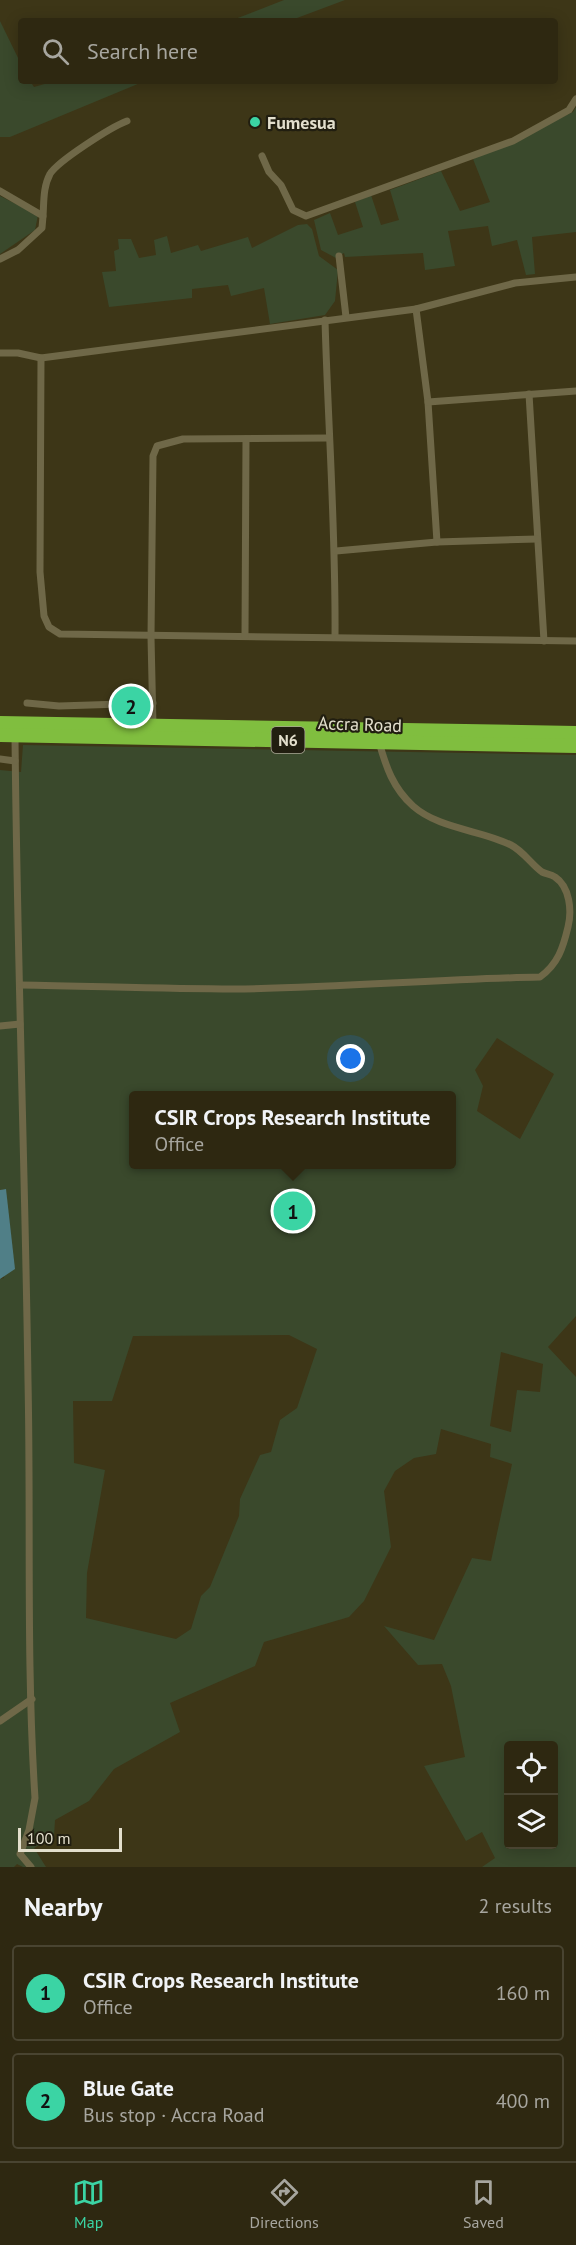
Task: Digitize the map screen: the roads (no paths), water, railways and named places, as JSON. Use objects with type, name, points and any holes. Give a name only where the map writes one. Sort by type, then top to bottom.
[{"type":"highway","name":"Accra Road","points":[[0,723],[576,733]]},
{"type":"highway","name":"Accra Road","points":[[0,735],[576,746]]},
{"type":"street","points":[[262,156],[269,172],[281,184],[293,210],[306,216],[513,141],[568,110],[576,99]]},
{"type":"street","points":[[0,259],[18,250],[42,228],[45,186],[51,172],[111,127],[127,121]]},
{"type":"street","points":[[0,192],[43,216]]},
{"type":"street","points":[[339,256],[346,317]]},
{"type":"street","points":[[0,353],[41,357],[416,309],[515,283],[576,277]]},
{"type":"street","points":[[416,309],[428,402],[437,542]]},
{"type":"street","points":[[325,320],[336,551],[336,637]]},
{"type":"street","points":[[41,357],[40,572],[44,616],[49,627],[60,634],[576,641]]},
{"type":"street","points":[[428,402],[576,391]]},
{"type":"street","points":[[529,393],[544,641]]},
{"type":"street","points":[[153,726],[151,637],[153,456],[157,446],[183,439],[329,438]]},
{"type":"street","points":[[245,636],[246,439]]},
{"type":"street","points":[[336,551],[437,542],[537,539]]},
{"type":"street","points":[[27,703],[59,706],[153,703]]},
{"type":"street","points":[[15,736],[35,1797],[29,1830],[21,1854],[31,1867]]},
{"type":"street","points":[[20,985],[235,988],[338,986],[448,978],[540,977],[559,959],[569,923],[570,903],[562,884],[554,876],[542,872],[512,845],[444,822],[414,807],[396,786],[388,772],[379,742]]},
{"type":"street","points":[[0,759],[15,760]]},
{"type":"street","points":[[0,1026],[20,1024]]},
{"type":"street","points":[[0,1721],[32,1699]]},
{"type":"water","points":[[6,1189],[15,1269],[0,1279],[0,1190]]},
{"type":"place","name":"Fumesua","points":[[255,122]]},
{"type":"place","name":"Blue Gate","points":[[131,706]]},
{"type":"place","name":"CSIR Crops Research Institute","points":[[293,1211]]}]
